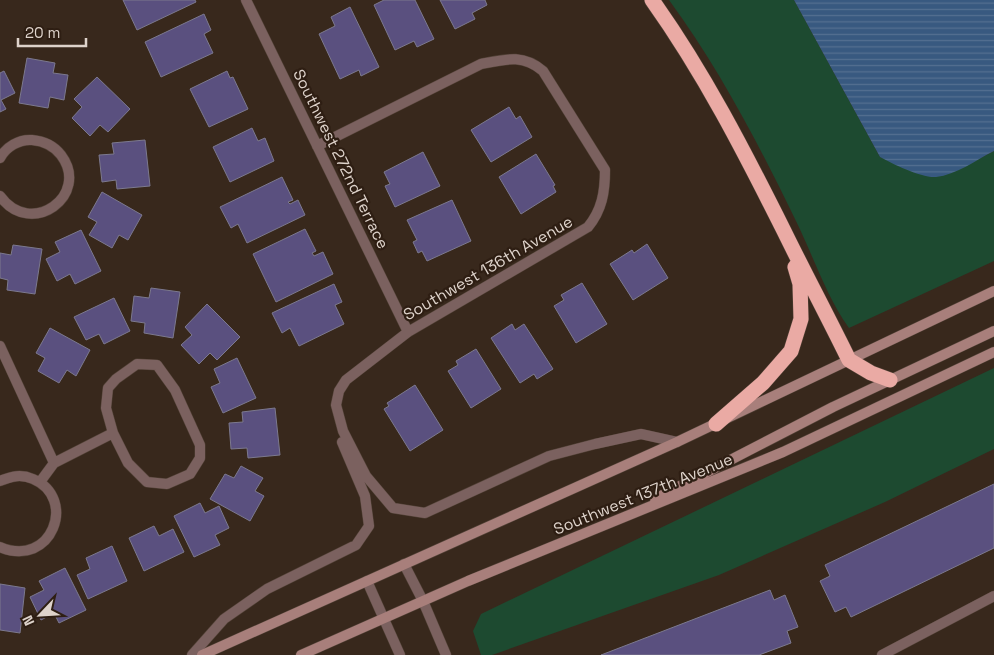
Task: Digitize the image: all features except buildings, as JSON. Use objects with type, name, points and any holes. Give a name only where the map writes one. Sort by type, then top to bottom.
[{"type":"highway","points":[[652,0],[710,89],[751,164],[849,360],[871,373],[890,380]]},
{"type":"highway","points":[[716,424],[763,383],[791,350],[801,319],[800,284],[784,232]]},
{"type":"main road","name":"Southwest 137th Avenue","points":[[202,655],[677,442],[994,291]]},
{"type":"main road","points":[[589,532],[833,407],[994,331]]},
{"type":"main road","name":"Southwest 137th Avenue","points":[[300,655],[468,581],[783,452],[994,352]]},
{"type":"street","name":"Southwest 272nd Terrace","points":[[246,0],[408,332]]},
{"type":"street","name":"Southwest 136th Avenue","points":[[317,146],[481,64],[516,59],[532,62],[543,71],[605,170],[605,188],[602,204],[596,217],[588,227],[408,332],[346,380],[339,391],[336,405],[343,431]]},
{"type":"street","points":[[0,158],[3,152],[15,143],[29,139],[44,142],[56,149],[61,155],[69,175],[67,189],[60,202],[48,211],[34,214],[19,212],[6,205],[0,196]]},
{"type":"street","points":[[0,346],[54,462]]},
{"type":"street","points":[[136,364],[157,365],[175,390],[200,445],[200,458],[190,474],[167,484],[147,482],[128,463],[113,433],[106,408],[108,388],[136,364]]},
{"type":"street","points":[[343,431],[366,476],[393,508],[425,513],[549,456],[641,434],[677,442]]},
{"type":"street","points":[[192,655],[224,619],[268,589],[356,545],[369,526],[365,496],[341,440],[343,431]]},
{"type":"street","points":[[40,482],[54,462],[113,433]]},
{"type":"street","points":[[0,481],[11,476],[26,476],[40,482],[50,493],[56,506],[56,521],[50,536],[40,546],[26,552],[11,552],[0,547]]},
{"type":"street","points":[[404,564],[423,601],[446,655]]},
{"type":"street","points":[[366,581],[400,655]]},
{"type":"street","points":[[882,655],[994,596]]},
{"type":"green space","points":[[669,0],[794,0],[880,157],[955,171],[994,151],[994,261],[849,328],[820,275],[801,232],[752,134],[705,52]]},
{"type":"green space","points":[[994,368],[994,449],[885,502],[719,575],[492,655],[481,655],[473,631],[481,614]]},
{"type":"water","points":[[794,0],[994,0],[994,151],[958,170],[936,177],[915,173],[880,157]]}]
